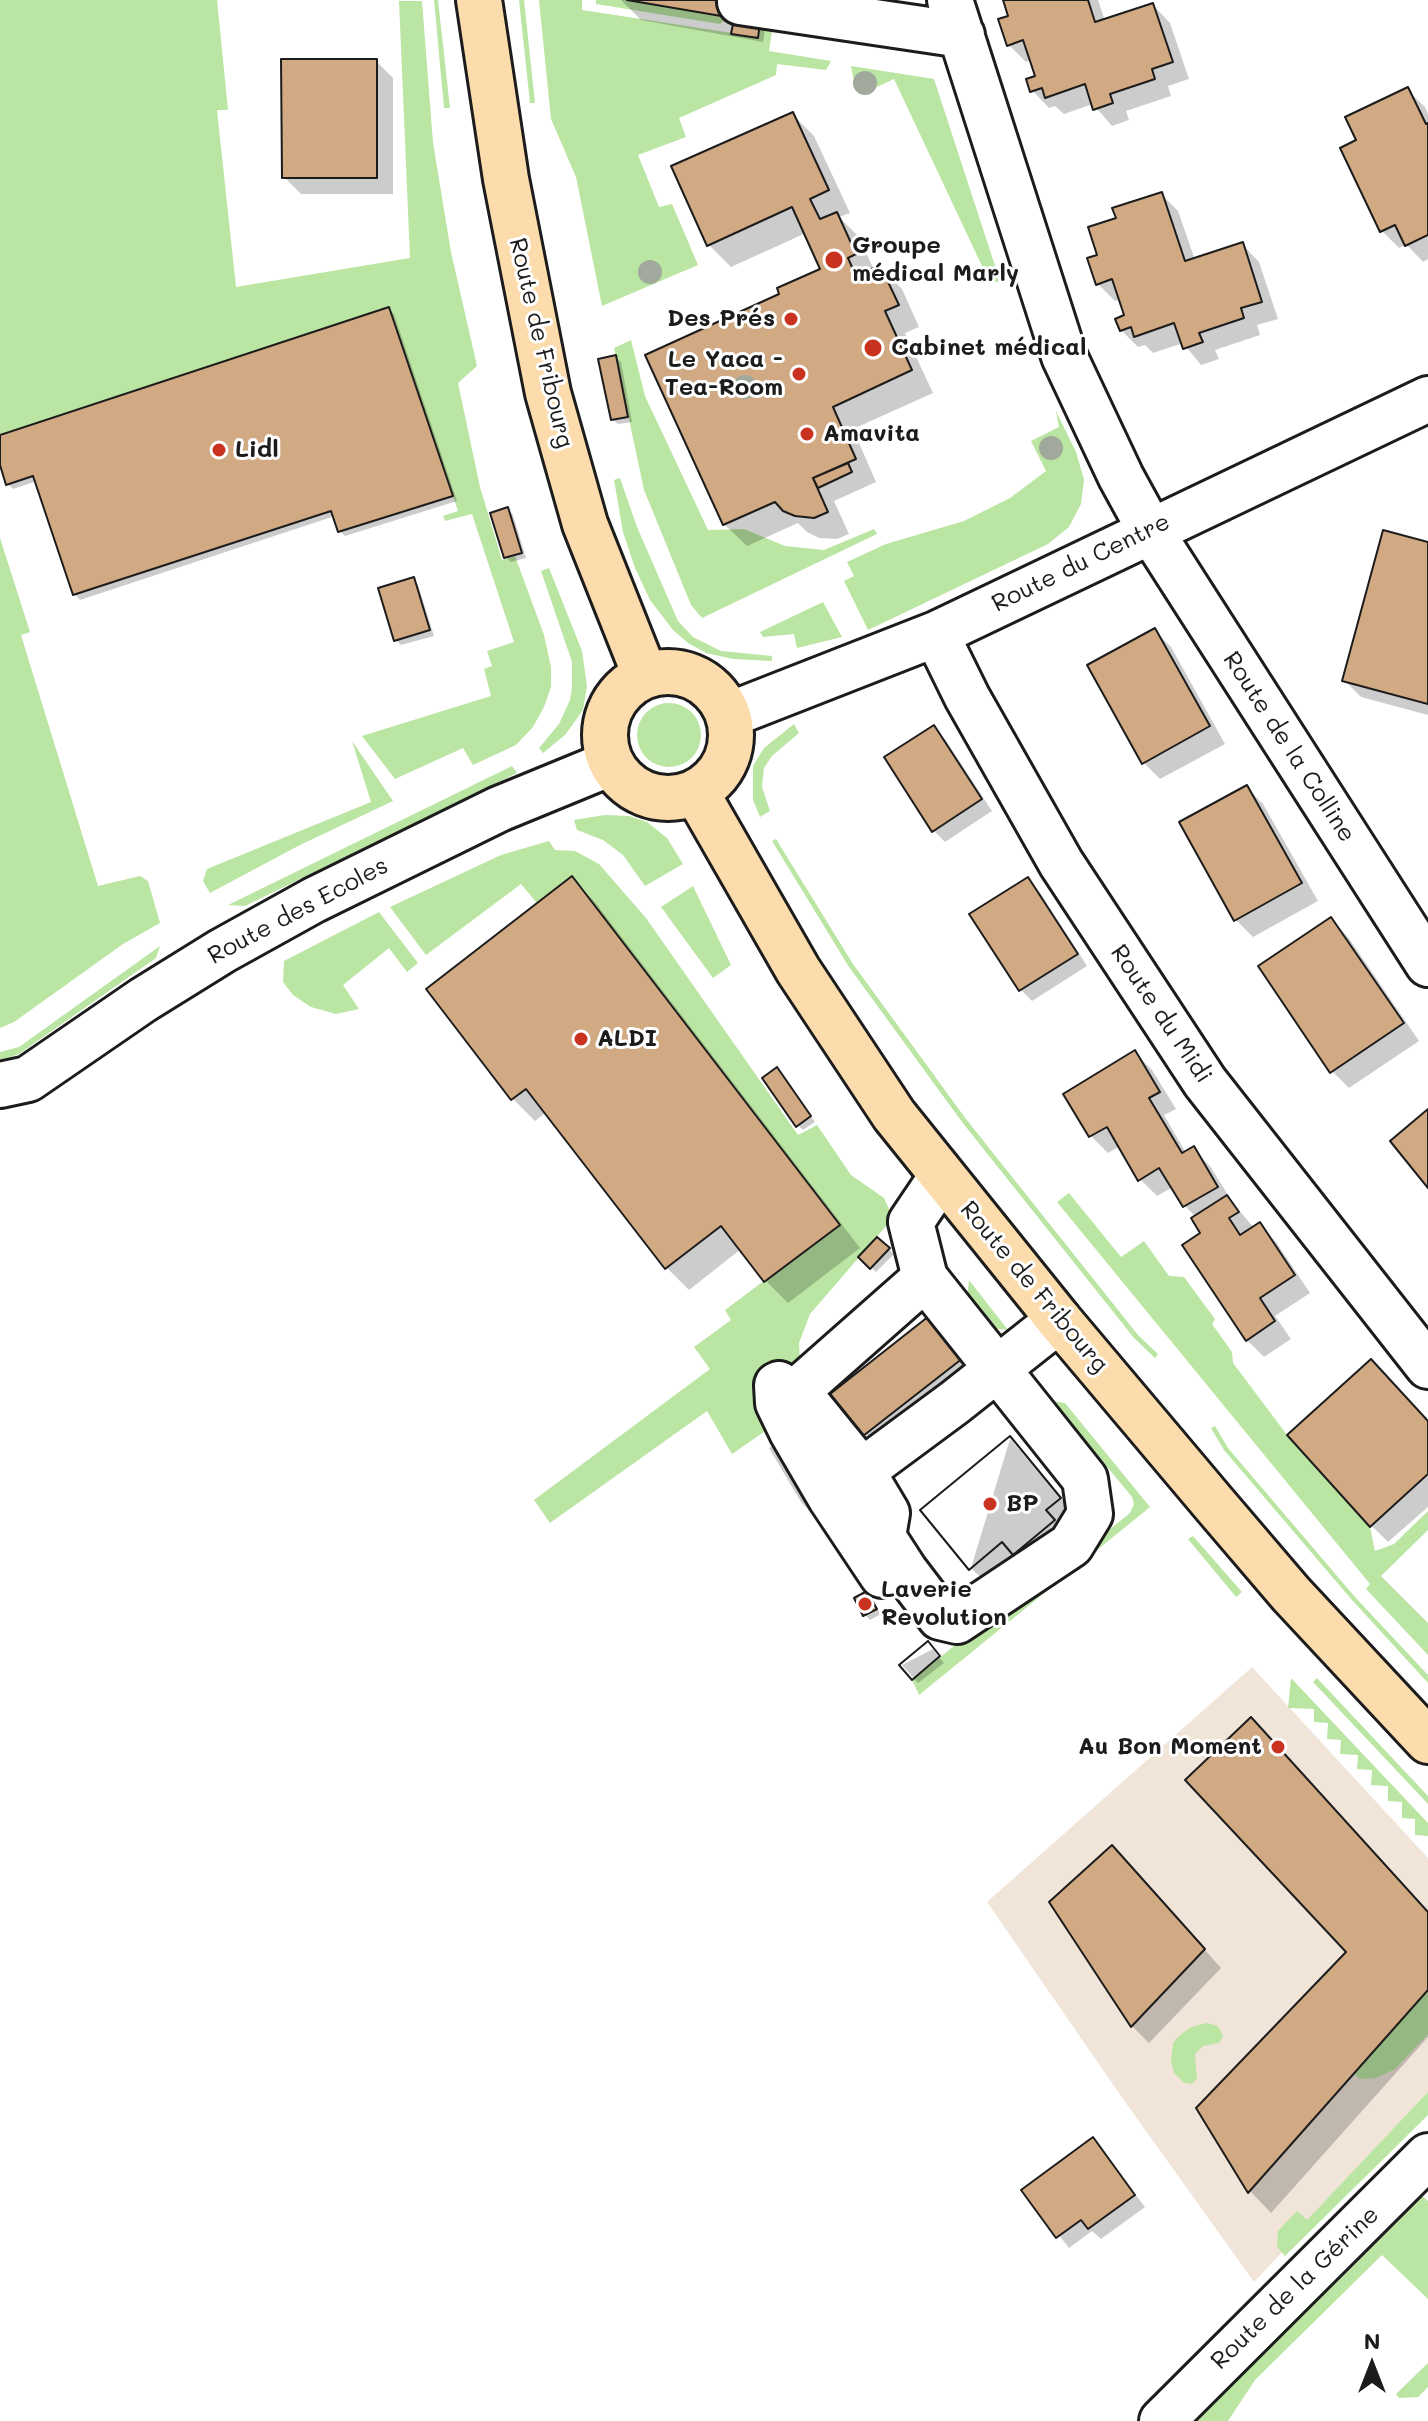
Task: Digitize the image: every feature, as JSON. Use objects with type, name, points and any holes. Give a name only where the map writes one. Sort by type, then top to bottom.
[{"type":"main road","name":"Route de Fribourg","points":[[479,0],[506,179],[548,393],[585,524],[645,675]]},
{"type":"main road","points":[[665,671],[686,674],[705,683],[719,697],[729,715],[732,733],[730,751],[723,768],[711,782],[680,798],[664,799],[632,788],[611,763],[604,743],[605,722],[613,702],[627,687],[645,675],[665,671]]},
{"type":"main road","name":"Route de Fribourg","points":[[696,792],[798,970],[894,1115],[1059,1320],[1291,1594],[1428,1741]]},
{"type":"street","points":[[740,2],[956,18]]},
{"type":"street","name":"Route de la Colline","points":[[956,18],[1064,356],[1121,477],[1150,530],[1428,964]]},
{"type":"street","name":"Route du Centre","points":[[729,715],[936,634],[1428,399]]},
{"type":"street","name":"Route du Midi","points":[[936,634],[967,697],[1061,863],[1205,1082],[1428,1366]]},
{"type":"street","name":"Route des Ecoles","points":[[0,1085],[28,1079],[143,1000],[222,951],[314,900],[473,821],[611,763]]},
{"type":"street","points":[[925,1278],[797,1391],[862,1471],[887,1513],[883,1537],[905,1571],[940,1617],[957,1621],[1071,1545],[1090,1514],[1085,1479],[925,1278],[911,1222],[942,1176]]},
{"type":"street","points":[[862,1471],[1059,1320]]},
{"type":"street","points":[[812,1377],[792,1376],[777,1385],[778,1403],[830,1497],[882,1575],[905,1571]]},
{"type":"street","name":"Route de la Gérine","points":[[1162,2421],[1428,2156]]},
{"type":"shaded area","points":[[1252,1667],[1428,1858],[1428,2099],[1254,2282],[987,1902]]},
{"type":"green space","points":[[0,0],[217,0],[228,110],[217,110],[236,287],[410,258],[399,1],[422,1],[433,143],[451,252],[477,366],[458,383],[480,487],[502,560],[515,556],[544,635],[551,667],[551,687],[544,707],[533,727],[516,745],[473,765],[463,748],[395,779],[362,736],[491,696],[484,669],[492,666],[487,651],[514,642],[472,514],[445,521],[443,516],[458,511],[389,307],[0,435]]},
{"type":"green space","points":[[434,0],[438,0],[450,108],[444,108]]},
{"type":"green space","points":[[519,0],[524,0],[535,103],[530,103]]},
{"type":"green space","points":[[539,0],[582,0],[582,10],[758,37],[760,22],[773,25],[769,51],[831,61],[826,70],[777,64],[776,75],[679,118],[686,137],[638,155],[659,207],[672,204],[698,265],[602,306],[576,177],[551,119]]},
{"type":"green space","points":[[596,0],[627,0],[727,17],[720,24],[596,4]]},
{"type":"green space","points":[[851,66],[934,79],[1000,281],[990,283],[894,79],[866,92],[854,82]]},
{"type":"green space","points":[[631,340],[645,396],[708,530],[744,529],[785,546],[824,550],[874,529],[877,534],[702,618],[691,605],[644,490],[614,348]]},
{"type":"green space","points":[[1056,411],[1076,452],[1084,480],[1081,504],[1069,527],[1048,544],[868,630],[844,581],[854,576],[847,562],[886,544],[964,521],[1010,498],[1046,471],[1031,441],[1059,427]]},
{"type":"green space","points":[[620,478],[637,527],[678,621],[693,637],[721,651],[772,656],[772,661],[733,659],[706,653],[673,630],[650,600],[635,568],[623,532],[614,480]]},
{"type":"green space","points":[[0,538],[30,632],[21,635],[98,886],[140,876],[148,881],[160,923],[123,944],[14,1022],[0,1028]]},
{"type":"green space","points":[[549,568],[582,651],[587,686],[583,710],[565,735],[543,753],[539,748],[559,724],[570,700],[572,687],[572,662],[541,571]]},
{"type":"green space","points":[[823,602],[842,637],[797,648],[794,634],[763,637],[760,632]]},
{"type":"green space","points":[[669,703],[687,709],[695,717],[701,735],[695,753],[687,761],[669,767],[651,761],[643,753],[637,735],[643,717],[651,709]]},
{"type":"green space","points":[[794,724],[799,733],[772,756],[764,768],[762,787],[770,811],[760,817],[753,800],[753,766],[764,748]]},
{"type":"green space","points":[[352,741],[393,801],[300,845],[210,893],[203,881],[207,869],[371,802]]},
{"type":"green space","points":[[512,766],[517,773],[245,906],[228,905]]},
{"type":"green space","points":[[605,815],[629,816],[647,822],[667,838],[683,864],[645,886],[623,855],[603,840],[577,830],[574,820]]},
{"type":"green space","points":[[776,839],[853,964],[966,1119],[1138,1335],[1158,1354],[1155,1358],[1134,1338],[962,1122],[849,967],[772,841]]},
{"type":"green space","points":[[549,841],[555,850],[575,851],[599,864],[646,918],[798,1135],[817,1125],[851,1175],[884,1198],[893,1218],[810,1314],[799,1343],[800,1362],[764,1366],[757,1373],[757,1384],[777,1423],[732,1454],[707,1411],[550,1523],[534,1500],[710,1369],[694,1347],[731,1320],[725,1310],[840,1224],[572,877],[537,903],[521,884],[426,955],[390,907],[501,855]]},
{"type":"green space","points":[[693,886],[731,965],[713,978],[661,907]]},
{"type":"green space","points":[[379,912],[418,963],[407,972],[389,948],[343,985],[359,1009],[336,1014],[311,1007],[293,995],[283,982],[284,961]]},
{"type":"green space","points":[[160,946],[156,958],[19,1054],[0,1061],[0,1052],[19,1047]]},
{"type":"green space","points":[[1069,1193],[1121,1257],[1144,1241],[1169,1276],[1184,1277],[1215,1319],[1212,1324],[1232,1352],[1233,1363],[1287,1435],[1370,1527],[1375,1551],[1394,1544],[1428,1511],[1428,1530],[1381,1576],[1428,1623],[1428,1655],[1366,1589],[1370,1584],[1057,1202]]},
{"type":"green space","points":[[969,1280],[1008,1330],[980,1327],[966,1308]]},
{"type":"green space","points":[[1053,1401],[1065,1403],[1150,1507],[919,1695],[912,1680],[1006,1604],[1017,1604],[1130,1513],[1134,1504],[1132,1497]]},
{"type":"green space","points":[[1215,1426],[1228,1448],[1355,1597],[1428,1675],[1428,1683],[1352,1600],[1224,1450],[1211,1428]]},
{"type":"green space","points":[[1193,1536],[1242,1592],[1236,1597],[1188,1539]]},
{"type":"green space","points":[[1291,1678],[1428,1823],[1428,1836],[1415,1835],[1415,1819],[1402,1818],[1402,1802],[1388,1801],[1388,1786],[1371,1785],[1372,1770],[1357,1769],[1358,1755],[1340,1754],[1341,1740],[1327,1739],[1328,1723],[1314,1722],[1314,1709],[1288,1708]]},
{"type":"green space","points":[[1317,1678],[1428,1796],[1428,1804],[1313,1682]]},
{"type":"green space","points":[[1428,1990],[1428,2034],[1395,2069],[1376,2078],[1360,2079],[1354,2073]]},
{"type":"green space","points":[[1207,2023],[1218,2026],[1223,2036],[1219,2043],[1203,2046],[1195,2054],[1197,2078],[1192,2084],[1184,2083],[1174,2073],[1171,2061],[1173,2043],[1191,2027]]},
{"type":"green space","points":[[1428,2092],[1428,2115],[1285,2256],[1277,2247],[1278,2231],[1297,2211],[1307,2220]]},
{"type":"green space","points":[[1421,2195],[1428,2201],[1428,2299],[1382,2255],[1255,2380],[1228,2421],[1195,2421]]},
{"type":"green space","points":[[1428,2363],[1428,2387],[1418,2397],[1399,2398],[1396,2394]]},
{"type":"building","points":[[627,0],[730,0],[727,17]]},
{"type":"building","points":[[1003,0],[1088,0],[1095,22],[1153,3],[1173,62],[1152,69],[1155,79],[1110,94],[1113,103],[1093,110],[1085,84],[1045,98],[1042,88],[1030,92],[1026,79],[1035,76],[1023,40],[1007,46],[998,19],[1008,16]]},
{"type":"building","points":[[734,19],[760,22],[758,38],[731,34]]},
{"type":"building","points":[[281,59],[377,59],[377,178],[282,178]]},
{"type":"building","points":[[1408,87],[1428,123],[1428,235],[1405,246],[1395,225],[1380,232],[1340,148],[1356,140],[1345,117]]},
{"type":"building","points":[[793,112],[829,190],[810,199],[820,219],[837,212],[856,254],[848,258],[856,276],[880,265],[899,305],[885,311],[912,370],[833,407],[856,459],[813,478],[828,512],[814,518],[795,516],[783,511],[775,502],[723,525],[645,355],[779,294],[777,288],[820,269],[792,207],[707,246],[671,166]]},
{"type":"building","points":[[1162,192],[1185,261],[1243,242],[1262,302],[1241,308],[1244,318],[1199,333],[1203,342],[1183,349],[1174,323],[1134,337],[1131,327],[1120,331],[1115,319],[1124,315],[1112,279],[1096,285],[1087,258],[1097,255],[1088,227],[1116,218],[1112,208]]},
{"type":"building","name":"Lidl","points":[[389,307],[453,496],[338,532],[331,511],[73,595],[33,476],[6,485],[0,465],[0,435]]},
{"type":"building","points":[[616,355],[628,417],[611,420],[598,359]]},
{"type":"building","points":[[848,463],[852,472],[818,488],[813,478]]},
{"type":"building","points":[[508,507],[522,553],[504,558],[490,513]]},
{"type":"building","points":[[1383,530],[1428,542],[1428,704],[1342,681]]},
{"type":"building","points":[[414,577],[430,630],[394,641],[378,588]]},
{"type":"building","points":[[1155,628],[1210,726],[1142,764],[1087,665]]},
{"type":"building","points":[[934,725],[982,799],[932,832],[884,757]]},
{"type":"building","points":[[1247,785],[1302,883],[1234,921],[1179,822]]},
{"type":"building","name":"ALDI","points":[[572,876],[840,1225],[764,1282],[721,1226],[665,1269],[526,1089],[511,1100],[426,989]]},
{"type":"building","points":[[1028,877],[1078,954],[1019,991],[969,914]]},
{"type":"building","points":[[1331,917],[1404,1023],[1330,1073],[1258,966]]},
{"type":"building","points":[[1135,1050],[1160,1092],[1149,1098],[1182,1153],[1194,1146],[1218,1187],[1183,1207],[1159,1168],[1138,1181],[1107,1127],[1089,1137],[1063,1094]]},
{"type":"building","points":[[777,1067],[811,1116],[796,1127],[762,1078]]},
{"type":"building","points":[[1428,1109],[1428,1188],[1390,1141]]},
{"type":"building","points":[[1227,1195],[1239,1212],[1229,1218],[1240,1235],[1260,1222],[1295,1275],[1260,1298],[1275,1321],[1246,1341],[1182,1245],[1200,1233],[1191,1218]]},
{"type":"building","points":[[877,1237],[890,1248],[870,1269],[858,1257]]},
{"type":"building","points":[[929,1316],[963,1358],[863,1436],[830,1394]]},
{"type":"building","points":[[1371,1359],[1428,1421],[1428,1474],[1370,1527],[1287,1435]]},
{"type":"building","name":"BP","points":[[1010,1436],[1061,1498],[1046,1510],[1055,1520],[1013,1555],[1002,1542],[969,1570],[920,1510]]},
{"type":"building","name":"BP","points":[[1010,1436],[1061,1498],[1046,1510],[1055,1520],[1013,1555],[1002,1542],[969,1570],[920,1510]]},
{"type":"building","name":"Laverie Revolution","points":[[867,1591],[877,1609],[863,1616],[854,1598]]},
{"type":"building","points":[[928,1641],[940,1656],[912,1680],[899,1665]]},
{"type":"building","points":[[928,1641],[940,1656],[912,1680],[899,1665]]},
{"type":"building","points":[[1251,1717],[1428,1912],[1428,1990],[1248,2193],[1196,2108],[1346,1952],[1185,1780]]},
{"type":"building","points":[[1112,1845],[1205,1949],[1131,2027],[1049,1902]]},
{"type":"building","points":[[1093,2137],[1135,2195],[1088,2229],[1081,2220],[1056,2238],[1021,2190]]},
{"type":"place","name":"Groupe médical Marly","points":[[834,260]]},
{"type":"place","name":"Des Prés","points":[[791,319]]},
{"type":"place","name":"Cabinet médical","points":[[873,348]]},
{"type":"place","name":"Le Yaca - Tea-Room","points":[[799,374]]},
{"type":"place","name":"Amavita","points":[[807,434]]},
{"type":"place","name":"Lidl","points":[[219,450]]},
{"type":"place","name":"ALDI","points":[[581,1039]]},
{"type":"place","name":"BP","points":[[990,1504]]},
{"type":"place","name":"Laverie Revolution","points":[[865,1604]]},
{"type":"place","name":"Au Bon Moment","points":[[1278,1747]]}]
